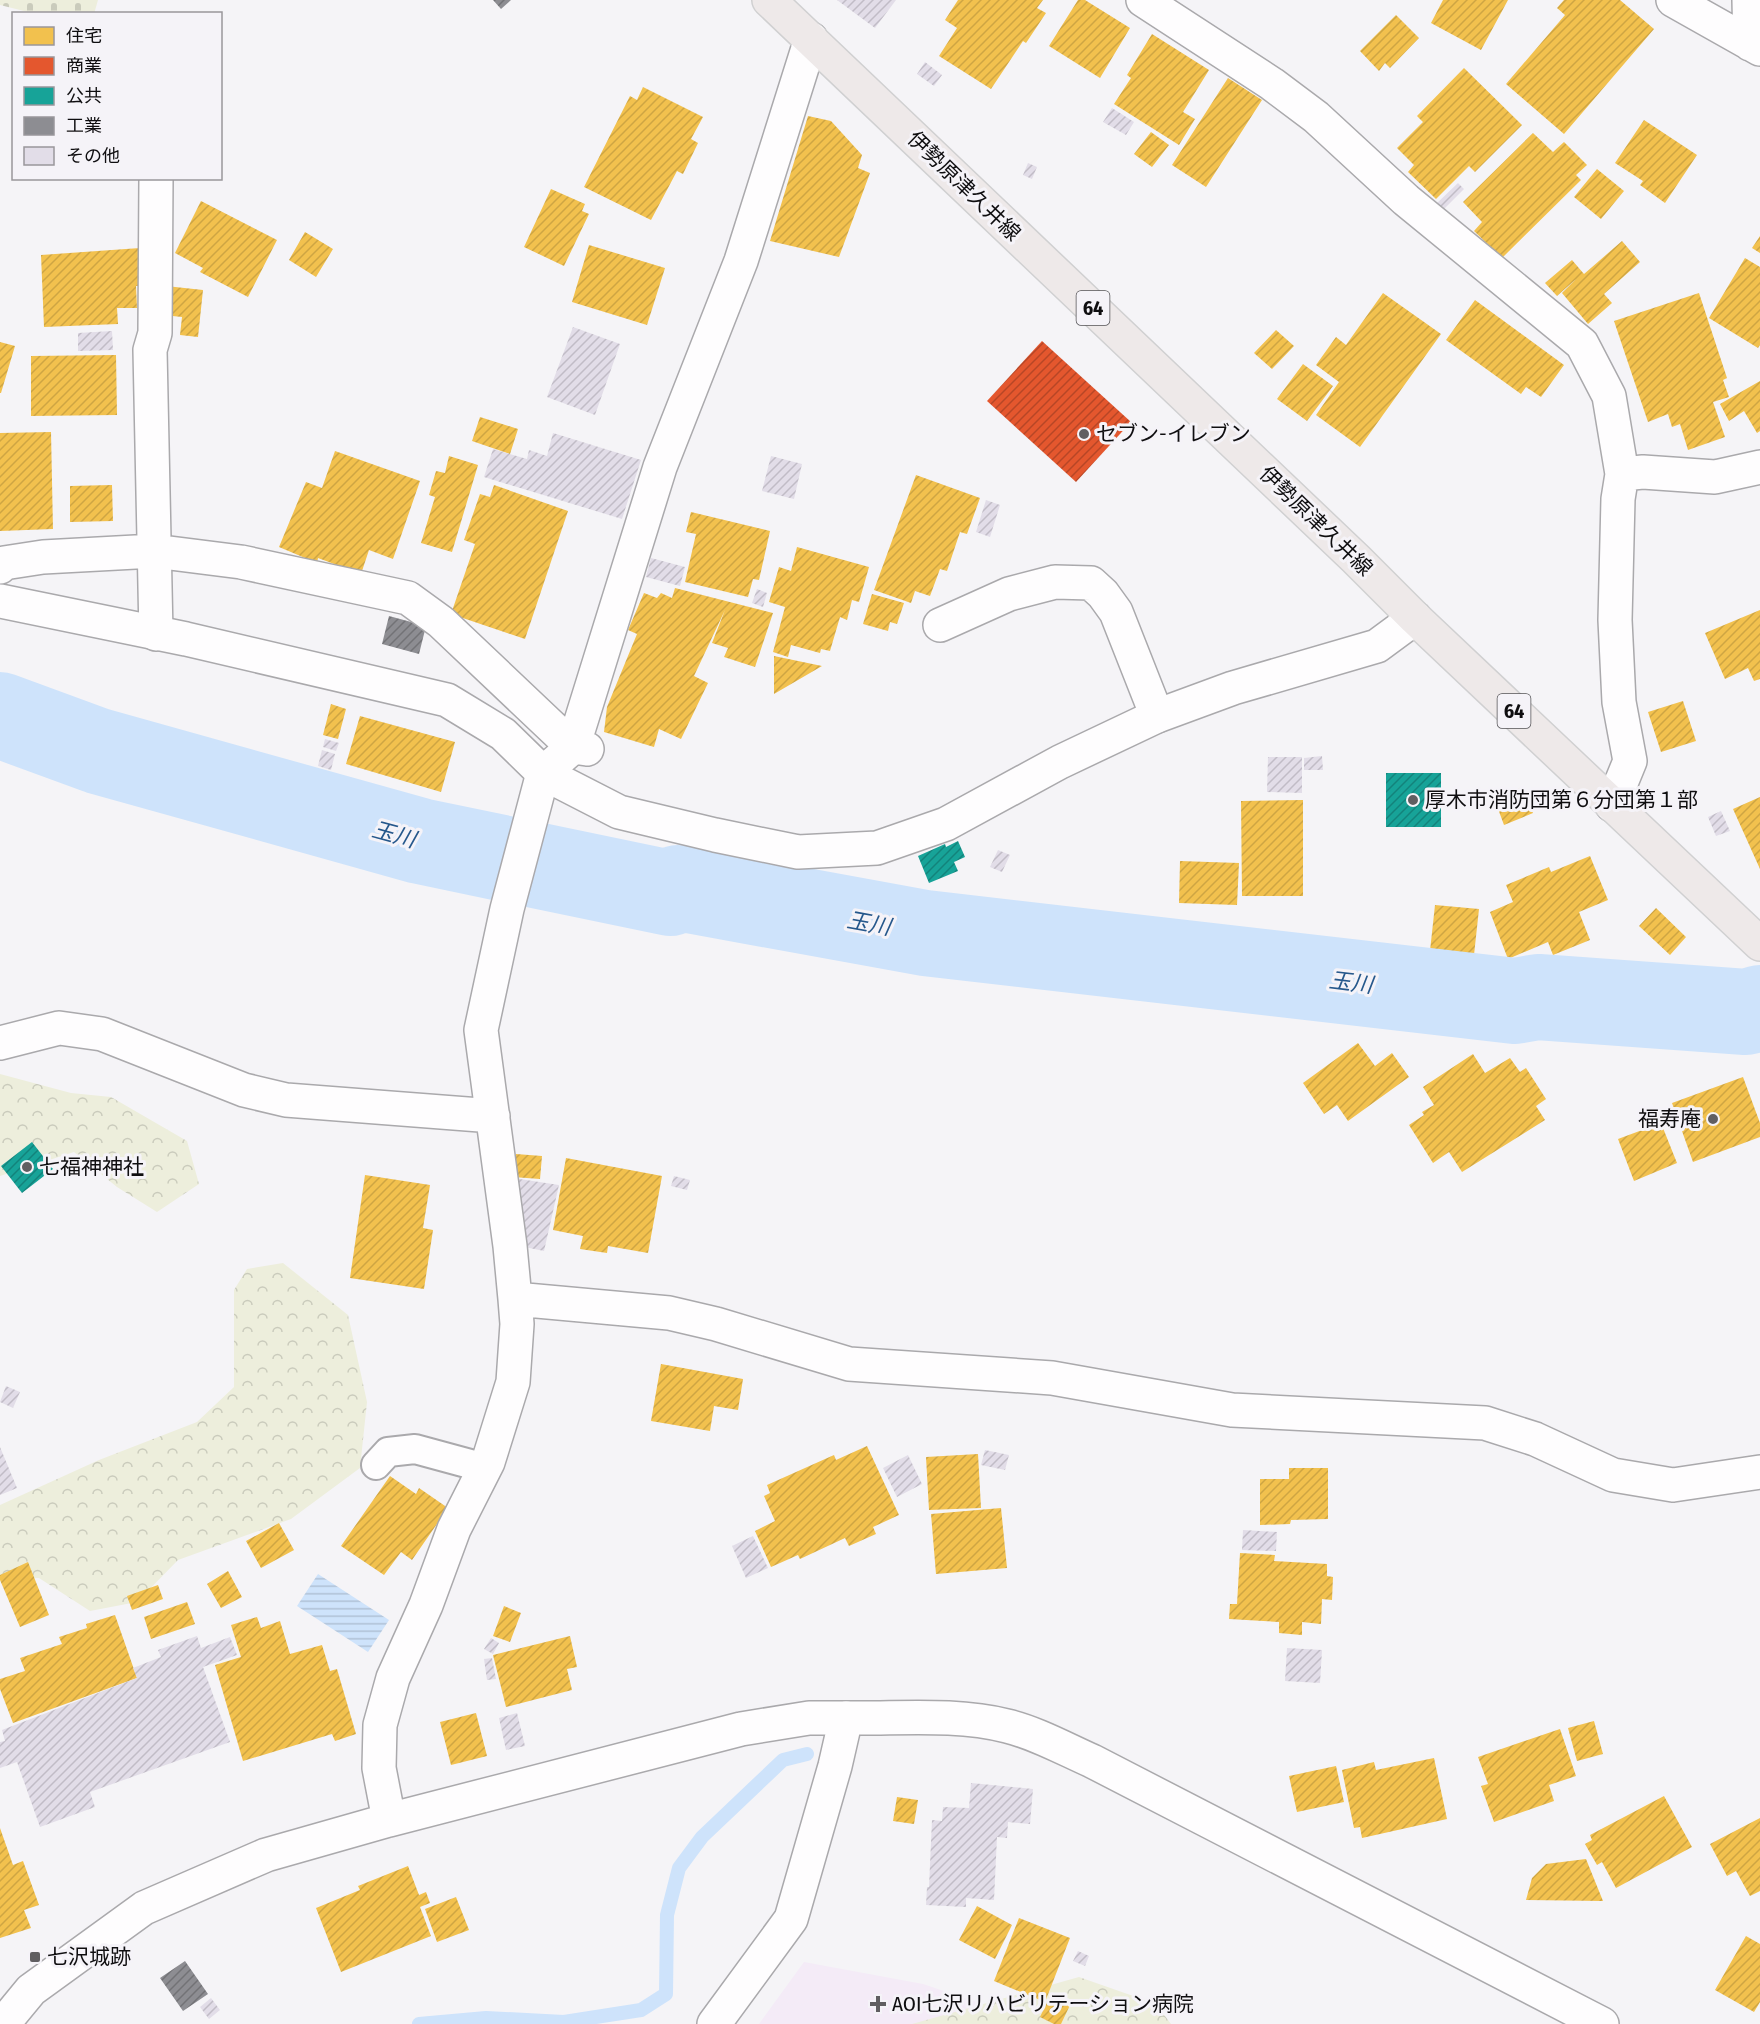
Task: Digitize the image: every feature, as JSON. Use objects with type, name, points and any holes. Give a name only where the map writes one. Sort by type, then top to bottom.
[{"type":"main road","name":"伊勢原津久井線","points":[[782,4],[811,39],[1415,618],[1759,943]]},
{"type":"street","points":[[1143,0],[1272,84],[1316,117],[1406,200],[1582,344],[1609,396],[1622,474],[1618,499],[1615,620],[1619,702],[1630,761],[1612,805]]},
{"type":"street","points":[[1673,0],[1755,47]]},
{"type":"street","points":[[1749,0],[1755,47]]},
{"type":"street","points":[[389,1820],[379,1768],[380,1725],[393,1678],[426,1605],[454,1529],[485,1468],[513,1382],[517,1324],[515,1299],[481,1030],[507,909],[543,773],[580,748],[660,467],[741,261],[811,39]]},
{"type":"street","points":[[156,180],[155,333],[150,350],[156,634]]},
{"type":"street","points":[[1622,474],[1643,472],[1715,477],[1760,467]]},
{"type":"street","points":[[0,567],[4,563],[43,557],[154,550],[240,562],[408,598],[441,622],[580,748]]},
{"type":"street","points":[[940,625],[1008,594],[1055,582],[1091,583],[1103,594],[1116,612],[1157,716]]},
{"type":"street","points":[[0,601],[372,681],[447,700],[503,734],[543,773],[619,812],[798,852],[877,849],[946,824],[1060,762],[1157,716],[1285,672],[1377,646],[1415,618]]},
{"type":"street","points":[[0,1043],[59,1028],[102,1034],[244,1090],[286,1100],[493,1116]]},
{"type":"street","points":[[515,1299],[669,1313],[716,1324],[849,1364],[1052,1378],[1232,1410],[1485,1423],[1535,1439],[1613,1474],[1673,1485],[1760,1472]]},
{"type":"street","points":[[3,2024],[16,1988],[144,1908],[266,1855],[389,1820],[741,1729],[810,1718],[846,1718],[960,1720],[1007,1726],[1045,1740],[1102,1767],[1602,2024]]},
{"type":"street","points":[[714,2024],[791,1919],[836,1766],[846,1718]]},
{"type":"lane","points":[[376,1465],[388,1452],[416,1449],[485,1468]]},
{"type":"shaded area","name":"AOI七沢リハビリテーション病院","points":[[804,1962],[923,1984],[1042,2024],[759,2024]]},
{"type":"green space","points":[[0,0],[98,0],[95,12],[28,12],[0,5]]},
{"type":"green space","points":[[0,1074],[71,1093],[111,1097],[187,1141],[199,1184],[157,1212],[117,1187],[74,1152],[0,1176]]},
{"type":"green space","points":[[283,1263],[348,1315],[367,1402],[360,1468],[291,1519],[178,1560],[137,1602],[90,1611],[39,1578],[0,1577],[0,1505],[99,1460],[197,1422],[234,1387],[234,1290],[247,1269]]},
{"type":"green space","points":[[1079,1977],[1156,2004],[1171,2024],[912,2024]]},
{"type":"water","points":[[318,1574],[389,1620],[368,1652],[297,1606]]},
{"type":"building: 住宅","points":[[958,0],[1043,0],[1037,8],[1046,13],[1026,43],[1023,41],[991,89],[939,56],[957,28],[945,20]]},
{"type":"building: 住宅","points":[[1078,0],[1085,0],[1130,28],[1100,78],[1049,46]]},
{"type":"building: 住宅","points":[[1443,0],[1508,0],[1481,50],[1431,23]]},
{"type":"building: 住宅","points":[[1564,0],[1620,0],[1654,29],[1564,134],[1506,84],[1565,15],[1557,8]]},
{"type":"building: 住宅","points":[[1396,15],[1419,38],[1390,68],[1385,63],[1379,71],[1360,51]]},
{"type":"building: 住宅","points":[[1152,34],[1209,70],[1183,112],[1195,119],[1179,145],[1114,104],[1131,78],[1127,75]]},
{"type":"building: 住宅","points":[[1464,68],[1522,125],[1475,172],[1469,166],[1436,199],[1408,172],[1414,165],[1397,148],[1423,122],[1417,116]]},
{"type":"building: 住宅","points":[[1228,78],[1262,100],[1206,187],[1172,165]]},
{"type":"building: 住宅","points":[[643,87],[703,117],[691,139],[698,143],[683,174],[677,171],[651,220],[584,187],[630,96],[637,100]]},
{"type":"building: 住宅","points":[[808,116],[831,121],[862,155],[858,168],[870,173],[839,257],[770,241]]},
{"type":"building: 住宅","points":[[1644,120],[1697,155],[1665,203],[1640,185],[1643,181],[1615,163]]},
{"type":"building: 住宅","points":[[1151,132],[1169,145],[1152,167],[1134,154]]},
{"type":"building: 住宅","points":[[1533,133],[1553,152],[1564,142],[1587,165],[1576,175],[1581,180],[1502,258],[1474,231],[1482,222],[1463,202]]},
{"type":"building: 住宅","points":[[1597,169],[1624,191],[1601,219],[1574,197]]},
{"type":"building: 住宅","points":[[551,189],[585,204],[582,211],[589,214],[564,266],[524,247]]},
{"type":"building: 住宅","points":[[201,201],[277,240],[248,297],[200,272],[203,268],[175,253]]},
{"type":"building: 住宅","points":[[305,232],[333,249],[316,277],[289,260]]},
{"type":"building: 住宅","points":[[1760,236],[1760,253],[1752,248]]},
{"type":"building: 住宅","points":[[1622,241],[1640,262],[1604,294],[1612,303],[1588,324],[1562,293],[1576,279],[1557,296],[1545,283],[1572,260],[1584,274]]},
{"type":"building: 住宅","points":[[589,245],[665,268],[647,325],[572,302]]},
{"type":"building: 住宅","points":[[140,248],[140,286],[136,286],[137,308],[117,308],[118,324],[44,327],[41,255]]},
{"type":"building: 住宅","points":[[1745,258],[1760,267],[1760,345],[1758,348],[1709,318]]},
{"type":"building: 住宅","points":[[166,286],[203,290],[198,337],[180,335],[182,317],[163,315]]},
{"type":"building: 住宅","points":[[1383,293],[1441,334],[1360,447],[1316,415],[1339,382],[1316,365],[1336,337],[1346,345]]},
{"type":"building: 住宅","points":[[1699,293],[1727,378],[1723,380],[1729,397],[1713,402],[1725,437],[1688,450],[1680,424],[1672,427],[1668,414],[1648,422],[1614,321]]},
{"type":"building: 住宅","points":[[1475,300],[1564,365],[1541,397],[1526,387],[1521,394],[1446,340]]},
{"type":"building: 住宅","points":[[1276,330],[1294,346],[1272,369],[1254,353]]},
{"type":"building: 住宅","points":[[0,342],[15,346],[1,393],[0,393]]},
{"type":"building: 住宅","points":[[116,355],[117,415],[31,416],[31,356]]},
{"type":"building: 住宅","points":[[1303,364],[1333,386],[1307,421],[1277,399]]},
{"type":"building: 住宅","points":[[1760,381],[1760,431],[1757,433],[1744,411],[1729,421],[1720,404]]},
{"type":"building: 住宅","points":[[480,417],[518,429],[510,454],[472,441]]},
{"type":"building: 住宅","points":[[51,432],[53,529],[0,531],[0,433]]},
{"type":"building: 住宅","points":[[335,451],[420,481],[393,559],[369,550],[361,574],[318,558],[317,563],[279,547],[306,482],[322,488]]},
{"type":"building: 住宅","points":[[449,456],[478,465],[452,552],[421,543],[435,497],[429,495],[436,471],[445,473]]},
{"type":"building: 住宅","points":[[916,475],[980,498],[967,534],[960,532],[947,571],[940,569],[930,596],[915,591],[911,603],[874,590]]},
{"type":"building: 住宅","points":[[112,485],[113,521],[70,522],[70,486]]},
{"type":"building: 住宅","points":[[494,485],[568,511],[525,639],[451,614],[475,544],[464,540],[480,494],[490,497]]},
{"type":"building: 住宅","points":[[691,512],[770,531],[759,580],[753,579],[748,597],[685,582],[696,534],[686,532]]},
{"type":"building: 住宅","points":[[797,547],[869,567],[859,602],[852,600],[847,620],[840,617],[830,651],[821,649],[820,653],[791,645],[788,657],[773,652],[785,607],[769,602],[779,567],[791,571]]},
{"type":"building: 住宅","points":[[675,588],[773,613],[755,667],[724,657],[728,648],[712,643],[725,610],[694,676],[708,683],[681,739],[659,729],[654,747],[604,732],[607,707],[637,634],[628,630],[644,593],[657,598],[661,593],[672,598]]},
{"type":"building: 住宅","points":[[872,594],[904,603],[897,624],[890,622],[888,631],[863,624]]},
{"type":"building: 住宅","points":[[1760,610],[1760,679],[1754,681],[1748,668],[1725,679],[1705,633]]},
{"type":"building: 住宅","points":[[774,656],[822,666],[774,694]]},
{"type":"building: 住宅","points":[[1683,701],[1696,741],[1661,752],[1648,712]]},
{"type":"building: 住宅","points":[[331,704],[346,709],[338,739],[323,735]]},
{"type":"building: 住宅","points":[[360,716],[455,742],[441,792],[346,764]]},
{"type":"building: 住宅","points":[[1522,787],[1533,813],[1504,825],[1494,798]]},
{"type":"building: 住宅","points":[[1760,797],[1760,869],[1733,809]]},
{"type":"building: 住宅","points":[[1303,800],[1303,896],[1242,896],[1241,801]]},
{"type":"building: 住宅","points":[[1590,856],[1608,900],[1579,912],[1590,940],[1553,955],[1548,942],[1508,959],[1490,912],[1513,902],[1506,885],[1549,867],[1551,872]]},
{"type":"building: 住宅","points":[[1180,861],[1239,863],[1237,905],[1179,903]]},
{"type":"building: 住宅","points":[[1435,905],[1479,909],[1474,955],[1430,951]]},
{"type":"building: 住宅","points":[[1656,908],[1686,937],[1670,955],[1639,926]]},
{"type":"building: 住宅","points":[[1358,1043],[1375,1066],[1392,1053],[1409,1077],[1348,1121],[1337,1105],[1324,1114],[1303,1083]]},
{"type":"building: 住宅","points":[[1473,1054],[1485,1073],[1510,1058],[1520,1072],[1526,1068],[1546,1099],[1536,1106],[1545,1120],[1462,1172],[1449,1152],[1433,1163],[1409,1125],[1424,1115],[1422,1112],[1434,1105],[1423,1087]]},
{"type":"building: 住宅","points":[[1743,1077],[1760,1123],[1760,1137],[1693,1162],[1672,1103]]},
{"type":"building: 住宅","points":[[1661,1123],[1677,1163],[1634,1181],[1618,1139]]},
{"type":"building: 住宅","points":[[516,1154],[542,1156],[540,1179],[513,1177]]},
{"type":"building: 住宅","points":[[566,1158],[662,1176],[648,1253],[608,1246],[607,1253],[580,1249],[583,1236],[553,1230]]},
{"type":"building: 住宅","points":[[365,1175],[430,1185],[423,1228],[433,1230],[424,1289],[350,1278]]},
{"type":"building: 住宅","points":[[661,1364],[743,1379],[738,1410],[714,1406],[710,1431],[651,1421]]},
{"type":"building: 住宅","points":[[867,1446],[899,1515],[873,1527],[876,1534],[849,1546],[845,1538],[800,1559],[798,1555],[771,1567],[755,1531],[775,1521],[764,1496],[770,1493],[767,1485],[834,1455],[836,1460]]},
{"type":"building: 住宅","points":[[978,1454],[981,1508],[929,1510],[926,1457]]},
{"type":"building: 住宅","points":[[1289,1468],[1328,1468],[1328,1519],[1291,1520],[1290,1524],[1260,1525],[1260,1479],[1289,1479]]},
{"type":"building: 住宅","points":[[390,1476],[416,1494],[419,1488],[448,1508],[412,1560],[401,1552],[384,1575],[341,1546]]},
{"type":"building: 住宅","points":[[1001,1508],[1007,1568],[936,1574],[931,1514]]},
{"type":"building: 住宅","points":[[279,1523],[294,1550],[261,1568],[246,1541]]},
{"type":"building: 住宅","points":[[1240,1553],[1275,1555],[1274,1561],[1327,1564],[1327,1576],[1333,1577],[1332,1600],[1322,1599],[1321,1624],[1302,1622],[1302,1635],[1279,1633],[1279,1622],[1229,1619],[1230,1604],[1237,1604]]},
{"type":"building: 住宅","points":[[28,1562],[49,1615],[20,1627],[0,1575]]},
{"type":"building: 住宅","points":[[228,1571],[242,1597],[221,1608],[207,1584]]},
{"type":"building: 住宅","points":[[158,1585],[163,1599],[132,1610],[127,1596]]},
{"type":"building: 住宅","points":[[187,1602],[195,1624],[151,1639],[144,1617]]},
{"type":"building: 住宅","points":[[504,1606],[521,1613],[510,1642],[493,1636]]},
{"type":"building: 住宅","points":[[115,1615],[137,1678],[13,1723],[0,1689],[0,1679],[25,1671],[20,1658],[62,1644],[59,1637],[87,1628],[86,1624]]},
{"type":"building: 住宅","points":[[257,1617],[261,1628],[280,1621],[290,1654],[322,1645],[330,1671],[337,1669],[356,1734],[335,1741],[332,1734],[243,1761],[215,1665],[241,1657],[231,1625]]},
{"type":"building: 住宅","points":[[570,1636],[577,1667],[567,1669],[572,1690],[506,1707],[493,1655]]},
{"type":"building: 住宅","points":[[476,1713],[487,1756],[451,1765],[440,1722]]},
{"type":"building: 住宅","points":[[1594,1721],[1603,1754],[1577,1761],[1568,1728]]},
{"type":"building: 住宅","points":[[1560,1729],[1576,1776],[1549,1785],[1554,1801],[1494,1822],[1481,1786],[1488,1784],[1478,1757]]},
{"type":"building: 住宅","points":[[1434,1758],[1447,1819],[1362,1838],[1360,1827],[1354,1828],[1342,1770],[1374,1762],[1376,1770]]},
{"type":"building: 住宅","points":[[1336,1766],[1344,1802],[1297,1812],[1289,1776]]},
{"type":"building: 住宅","points":[[1664,1796],[1692,1847],[1616,1888],[1602,1862],[1597,1865],[1585,1844],[1592,1840],[1590,1835]]},
{"type":"building: 住宅","points":[[897,1797],[918,1800],[914,1824],[893,1821]]},
{"type":"building: 住宅","points":[[1760,1818],[1760,1891],[1750,1896],[1736,1871],[1727,1876],[1710,1844]]},
{"type":"building: 住宅","points":[[0,1828],[13,1865],[23,1861],[39,1905],[24,1910],[31,1928],[0,1938]]},
{"type":"building: 住宅","points":[[1586,1859],[1603,1901],[1526,1900],[1532,1878],[1546,1864]]},
{"type":"building: 住宅","points":[[408,1866],[419,1895],[426,1892],[430,1903],[420,1907],[431,1936],[341,1972],[316,1908],[360,1890],[358,1886]]},
{"type":"building: 住宅","points":[[456,1897],[469,1930],[437,1942],[425,1909]]},
{"type":"building: 住宅","points":[[977,1906],[1012,1925],[995,1959],[959,1940]]},
{"type":"building: 住宅","points":[[1019,1918],[1070,1938],[1045,2002],[994,1981]]},
{"type":"building: 住宅","points":[[1746,1936],[1760,1944],[1760,2002],[1754,2012],[1715,1990]]},
{"type":"building: 住宅","points":[[1051,1994],[1071,2003],[1061,2024],[1054,2024],[1040,2017]]},
{"type":"building: 商業","points":[[1042,341],[1131,422],[1076,482],[987,401]]},
{"type":"building: 公共","name":"厚木市消防団第６分団第１部","points":[[1386,773],[1441,773],[1441,827],[1386,827]]},
{"type":"building: 公共","points":[[958,841],[965,857],[954,862],[958,871],[929,883],[918,856]]},
{"type":"building: 公共","name":"七福神神社","points":[[32,1142],[53,1169],[22,1193],[1,1166]]},
{"type":"building: 工業","points":[[493,0],[511,0],[501,9]]},
{"type":"building: 工業","points":[[389,616],[426,626],[419,654],[382,644]]},
{"type":"building: 工業","points":[[185,1961],[208,1994],[183,2011],[160,1978]]},
{"type":"building: その他","points":[[837,0],[896,0],[875,28]]},
{"type":"building: その他","points":[[925,62],[942,75],[934,86],[917,74]]},
{"type":"building: その他","points":[[1112,108],[1134,122],[1126,135],[1103,122]]},
{"type":"building: その他","points":[[1028,163],[1037,167],[1032,179],[1023,175]]},
{"type":"building: その他","points":[[1458,183],[1464,189],[1441,212],[1435,205]]},
{"type":"building: その他","points":[[573,327],[620,344],[595,415],[547,397]]},
{"type":"building: その他","points":[[112,331],[113,350],[78,351],[78,333]]},
{"type":"building: その他","points":[[553,433],[641,460],[622,519],[484,477],[493,449],[527,459],[529,450],[547,456]]},
{"type":"building: その他","points":[[771,456],[802,464],[794,499],[762,491]]},
{"type":"building: その他","points":[[986,500],[1000,505],[990,537],[976,532]]},
{"type":"building: その他","points":[[651,558],[685,567],[680,586],[646,577]]},
{"type":"building: その他","points":[[757,589],[767,593],[763,607],[752,603]]},
{"type":"building: その他","points":[[325,739],[339,743],[336,751],[323,747]]},
{"type":"building: その他","points":[[322,750],[335,754],[331,770],[318,766]]},
{"type":"building: その他","points":[[1322,756],[1323,770],[1304,770],[1304,758]]},
{"type":"building: その他","points":[[1268,757],[1302,757],[1302,793],[1267,792]]},
{"type":"building: その他","points":[[1721,811],[1730,831],[1716,836],[1708,817]]},
{"type":"building: その他","points":[[998,850],[1010,855],[1002,872],[990,867]]},
{"type":"building: その他","points":[[674,1176],[690,1180],[687,1190],[671,1186]]},
{"type":"building: その他","points":[[513,1178],[559,1185],[544,1251],[520,1246]]},
{"type":"building: その他","points":[[6,1386],[20,1392],[13,1408],[0,1402]]},
{"type":"building: その他","points":[[0,1447],[17,1488],[0,1495]]},
{"type":"building: その他","points":[[985,1450],[1009,1455],[1005,1470],[981,1465]]},
{"type":"building: その他","points":[[908,1455],[922,1484],[897,1497],[883,1468]]},
{"type":"building: その他","points":[[1243,1530],[1277,1532],[1276,1551],[1242,1550]]},
{"type":"building: その他","points":[[753,1536],[768,1568],[746,1578],[732,1546]]},
{"type":"building: その他","points":[[197,1636],[201,1648],[230,1637],[237,1655],[203,1667],[230,1742],[90,1792],[95,1807],[40,1827],[17,1762],[0,1768],[0,1742],[5,1741],[2,1730],[137,1678],[133,1668],[161,1657],[158,1650]]},
{"type":"building: その他","points":[[491,1638],[499,1643],[493,1654],[484,1649]]},
{"type":"building: その他","points":[[1287,1648],[1322,1650],[1320,1683],[1285,1681]]},
{"type":"building: その他","points":[[492,1658],[496,1679],[487,1680],[484,1659]]},
{"type":"building: その他","points":[[517,1713],[525,1746],[506,1750],[499,1718]]},
{"type":"building: その他","points":[[971,1783],[1033,1789],[1030,1824],[1008,1822],[1007,1838],[997,1837],[994,1900],[966,1898],[966,1907],[926,1905],[932,1820],[942,1821],[943,1807],[969,1808]]},
{"type":"building: その他","points":[[1078,1951],[1089,1956],[1085,1966],[1073,1961]]},
{"type":"building: その他","points":[[211,1998],[220,2010],[209,2019],[200,2007]]},
{"type":"waterway","name":"玉川","points":[[0,715],[98,751],[420,841],[670,893],[678,888],[925,933],[1515,1001],[1538,997],[1746,1012],[1760,1008]]},
{"type":"waterway","points":[[419,2024],[486,2018],[564,2022],[641,2010],[666,1994],[667,1915],[679,1868],[702,1837],[783,1760],[807,1754]]},
{"type":"place","name":"セブン-イレブン","points":[[1084,434]]},
{"type":"place","name":"厚木市消防団第６分団第１部","points":[[1413,800]]},
{"type":"place","name":"福寿庵","points":[[1713,1119]]},
{"type":"place","name":"七福神神社","points":[[27,1167]]},
{"type":"place","name":"七沢城跡","points":[[35,1957]]},
{"type":"place","name":"AOI七沢リハビリテーション病院","points":[[878,2004]]}]
